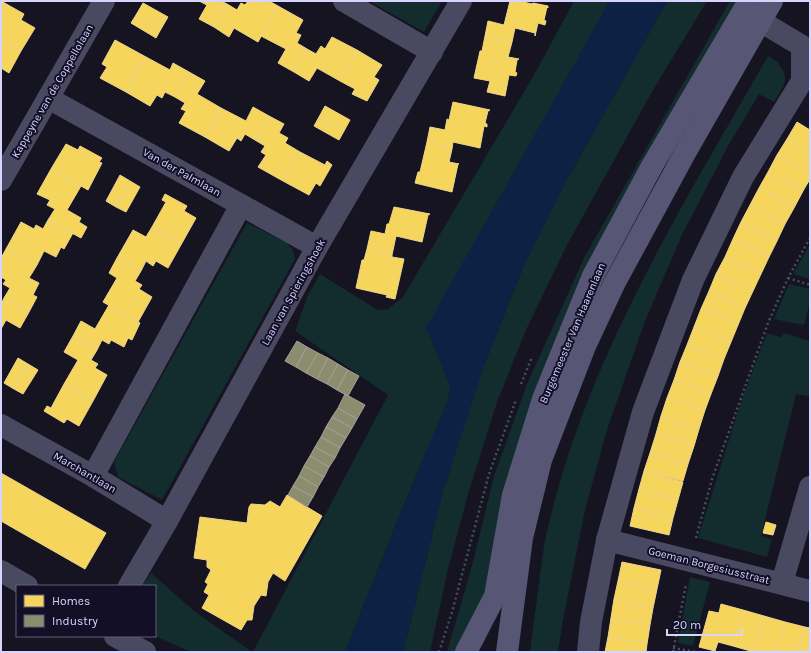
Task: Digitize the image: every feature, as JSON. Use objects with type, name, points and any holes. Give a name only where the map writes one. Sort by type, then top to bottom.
[{"type":"main road","name":"Burgemeester Van Haarenlaan","points":[[466,652],[495,596],[513,495],[543,399],[593,276],[652,166],[750,12],[772,1]]},
{"type":"main road","name":"Burgemeester Van Haarenlaan","points":[[507,652],[522,538],[539,467],[585,346],[614,284],[685,153],[750,12]]},
{"type":"street","name":"Kappeyne van de Coppellolaan","points":[[1,180],[104,1]]},
{"type":"street","points":[[344,1],[432,52]]},
{"type":"street","name":"Laan van Spieringshoek","points":[[130,585],[167,521],[317,247],[461,1]]},
{"type":"street","points":[[588,652],[591,622],[608,540],[643,412],[693,280],[743,177],[806,82],[806,38],[750,12]]},
{"type":"street","name":"Van der Palmlaan","points":[[48,98],[317,247]]},
{"type":"street","points":[[93,476],[242,205]]},
{"type":"street","name":"Marchantlaan","points":[[1,425],[93,476],[167,521]]},
{"type":"street","points":[[782,583],[810,487]]},
{"type":"street","name":"Goeman Borgesiusstraat","points":[[608,540],[810,591]]},
{"type":"street","points":[[1,571],[24,585]]},
{"type":"street","points":[[117,637],[145,652]]},
{"type":"path","points":[[673,652],[690,561],[712,479],[768,323],[788,278],[810,238]]},
{"type":"path","points":[[788,278],[810,285]]},
{"type":"path","points":[[674,648],[697,652]]},
{"type":"green space","points":[[369,1],[442,1],[424,32]]},
{"type":"green space","points":[[574,1],[610,1],[427,328],[451,388],[447,403],[396,524],[345,652],[253,652],[388,395],[295,331],[308,295],[320,274],[378,310],[388,309],[403,297],[534,75]]},
{"type":"green space","points":[[667,1],[707,1],[653,90],[567,245],[525,332],[497,402],[469,491],[448,569],[430,652],[403,652],[443,491],[482,370],[524,265],[565,183]]},
{"type":"green space","points":[[730,1],[740,1],[594,262],[485,596],[459,652],[447,652],[473,562],[494,476],[527,384],[585,256]]},
{"type":"green space","points":[[768,56],[778,62],[782,69],[785,79],[782,88],[774,102],[759,94],[729,144],[682,235],[645,321],[607,430],[585,510],[558,652],[530,652],[545,541],[563,472],[584,409],[610,348],[639,288],[702,171]]},
{"type":"green space","points":[[247,223],[287,243],[293,250],[295,259],[162,500],[118,477],[114,462]]},
{"type":"green space","points":[[810,244],[810,279],[793,274]]},
{"type":"green space","points":[[789,284],[810,289],[810,301],[804,325],[774,319]]},
{"type":"green space","points":[[767,333],[781,337],[784,333],[810,341],[810,392],[809,396],[796,394],[761,536],[772,539],[767,557],[698,538],[740,405]]},
{"type":"green space","points":[[151,573],[194,611],[252,652],[191,652],[156,636],[156,585],[143,585]]},
{"type":"green space","points":[[690,577],[710,582],[693,646],[678,643]]},
{"type":"water","points":[[610,1],[667,1],[565,183],[524,265],[482,370],[443,491],[403,652],[345,652],[396,524],[447,403],[451,388],[426,328]]},
{"type":"building: Homes","points":[[1,1],[24,14],[21,20],[35,28],[21,51],[1,39]]},
{"type":"building: Homes","points":[[199,1],[221,1],[227,4],[214,27],[199,19],[207,5]]},
{"type":"building: Homes","points":[[248,1],[269,1],[278,6],[258,42],[234,28],[229,37],[214,27],[227,4],[237,10],[241,3],[245,5]]},
{"type":"building: Homes","points":[[510,1],[548,6],[544,20],[546,21],[545,25],[538,23],[535,36],[535,33],[515,28],[512,42],[485,36],[488,21],[504,25]]},
{"type":"building: Homes","points":[[143,3],[168,17],[161,29],[136,15]]},
{"type":"building: Homes","points":[[278,6],[303,20],[296,33],[301,35],[297,43],[307,49],[294,72],[278,63],[286,49],[261,36]]},
{"type":"building: Homes","points":[[136,15],[161,29],[156,38],[131,23]]},
{"type":"building: Homes","points":[[485,36],[512,42],[508,57],[519,59],[517,60],[515,72],[517,73],[516,76],[509,75],[505,96],[487,92],[490,81],[474,78]]},
{"type":"building: Homes","points":[[332,37],[357,50],[340,81],[317,68],[309,81],[294,72],[307,49],[316,54],[321,46],[325,49]]},
{"type":"building: Homes","points":[[1,39],[21,51],[9,73],[1,68]]},
{"type":"building: Homes","points":[[115,40],[146,57],[126,92],[100,78],[107,67],[102,64]]},
{"type":"building: Homes","points":[[357,50],[382,65],[374,77],[379,80],[367,101],[352,94],[355,89],[340,81]]},
{"type":"building: Homes","points":[[146,57],[170,70],[173,63],[189,72],[175,97],[165,92],[162,98],[157,95],[150,106],[126,92]]},
{"type":"building: Homes","points":[[189,72],[205,81],[197,94],[221,108],[205,137],[179,123],[186,111],[181,109],[185,103],[175,97]]},
{"type":"building: Homes","points":[[453,102],[490,110],[488,111],[485,123],[487,124],[487,127],[484,126],[480,148],[453,142],[452,149],[446,148],[446,146],[427,142],[430,127],[445,130]]},
{"type":"building: Homes","points":[[325,106],[350,120],[344,131],[319,117]]},
{"type":"building: Homes","points":[[253,107],[269,116],[255,140],[245,134],[241,141],[237,138],[229,151],[205,137],[221,108],[246,121]]},
{"type":"building: Homes","points":[[269,116],[284,124],[279,133],[288,138],[285,143],[300,152],[283,181],[258,167],[266,155],[261,152],[265,146],[255,140]]},
{"type":"building: Homes","points":[[319,117],[344,131],[339,140],[314,126]]},
{"type":"building: Homes","points":[[797,122],[810,130],[810,152],[787,139]]},
{"type":"building: Homes","points":[[787,139],[810,152],[810,174],[777,155]]},
{"type":"building: Homes","points":[[427,142],[446,146],[446,148],[452,149],[449,162],[459,164],[452,192],[415,183],[418,172],[420,172]]},
{"type":"building: Homes","points":[[66,144],[78,150],[80,146],[102,158],[99,162],[102,163],[88,190],[51,169]]},
{"type":"building: Homes","points":[[300,152],[325,165],[327,161],[332,165],[320,186],[316,183],[309,195],[283,181]]},
{"type":"building: Homes","points":[[777,155],[810,174],[810,179],[803,191],[768,172]]},
{"type":"building: Homes","points":[[51,169],[81,186],[67,210],[81,218],[79,222],[87,227],[81,238],[48,220],[55,209],[47,205],[50,200],[37,194]]},
{"type":"building: Homes","points":[[768,172],[803,191],[794,208],[759,188]]},
{"type":"building: Homes","points":[[120,175],[130,181],[116,207],[106,201]]},
{"type":"building: Homes","points":[[130,181],[140,187],[126,212],[116,207]]},
{"type":"building: Homes","points":[[759,188],[794,208],[785,224],[750,205]]},
{"type":"building: Homes","points":[[165,194],[187,206],[184,211],[196,218],[182,243],[152,227],[166,202],[162,200]]},
{"type":"building: Homes","points":[[750,205],[785,224],[777,241],[741,222]]},
{"type":"building: Homes","points":[[394,207],[430,214],[428,215],[422,242],[396,236],[392,255],[367,249],[371,231],[385,234],[387,224],[389,224]]},
{"type":"building: Homes","points":[[48,220],[73,233],[64,249],[61,247],[56,257],[44,251],[37,265],[6,249],[21,222],[34,229],[36,225],[43,229]]},
{"type":"building: Homes","points":[[741,222],[777,241],[769,257],[733,239]]},
{"type":"building: Homes","points":[[152,227],[182,243],[168,268],[156,261],[153,266],[146,261],[141,271],[117,258],[133,230],[146,237]]},
{"type":"building: Homes","points":[[733,239],[769,257],[761,274],[725,257]]},
{"type":"building: Homes","points":[[6,249],[37,265],[29,278],[39,283],[33,295],[37,297],[29,312],[4,298],[10,288],[3,284],[6,280],[1,277],[1,258]]},
{"type":"building: Homes","points":[[367,249],[392,255],[392,257],[404,259],[395,299],[386,297],[387,295],[356,288],[362,260],[364,260]]},
{"type":"building: Homes","points":[[725,257],[761,274],[753,291],[716,274]]},
{"type":"building: Homes","points":[[117,258],[141,271],[135,281],[142,285],[139,289],[152,297],[138,322],[103,302],[117,278],[109,273]]},
{"type":"building: Homes","points":[[716,274],[753,291],[745,308],[709,291]]},
{"type":"building: Homes","points":[[709,291],[745,308],[738,325],[701,309]]},
{"type":"building: Homes","points":[[4,298],[29,312],[20,328],[6,320],[1,329],[1,304]]},
{"type":"building: Homes","points":[[109,305],[140,323],[132,340],[128,338],[124,347],[111,340],[109,344],[102,340],[97,350],[73,336],[81,321],[95,329]]},
{"type":"building: Homes","points":[[701,309],[738,325],[731,342],[694,327]]},
{"type":"building: Homes","points":[[694,327],[731,342],[724,359],[687,345]]},
{"type":"building: Homes","points":[[73,336],[97,350],[91,360],[98,364],[95,368],[107,375],[93,401],[64,384],[78,360],[64,352]]},
{"type":"building: Homes","points":[[687,345],[724,359],[718,376],[680,362]]},
{"type":"building: Homes","points":[[18,358],[28,364],[14,389],[4,383]]},
{"type":"building: Homes","points":[[680,362],[718,376],[711,394],[674,380]]},
{"type":"building: Homes","points":[[28,364],[38,370],[23,394],[14,389]]},
{"type":"building: Homes","points":[[674,380],[711,394],[705,410],[667,398]]},
{"type":"building: Homes","points":[[64,384],[93,401],[79,426],[67,419],[64,423],[44,411],[47,406],[51,408]]},
{"type":"building: Homes","points":[[667,398],[705,410],[699,429],[661,416]]},
{"type":"building: Homes","points":[[661,416],[699,429],[694,446],[656,434]]},
{"type":"building: Homes","points":[[656,434],[694,446],[688,464],[650,453]]},
{"type":"building: Homes","points":[[650,453],[688,464],[683,481],[644,471]]},
{"type":"building: Homes","points":[[644,471],[683,482],[678,500],[639,489]]},
{"type":"building: Homes","points":[[1,473],[106,533],[85,569],[1,521]]},
{"type":"building: Homes","points":[[639,489],[678,500],[673,518],[634,508]]},
{"type":"building: Homes","points":[[287,495],[322,516],[285,581],[273,573],[268,582],[266,596],[261,595],[254,606],[252,620],[247,620],[241,630],[202,608],[209,595],[204,592],[208,584],[205,582],[211,570],[207,567],[207,560],[194,558],[200,517],[247,523],[249,507],[251,504],[265,505],[270,501],[280,507]]},
{"type":"building: Homes","points":[[634,508],[673,518],[669,535],[630,526]]},
{"type":"building: Homes","points":[[766,522],[776,525],[773,535],[763,533]]},
{"type":"building: Homes","points":[[622,562],[661,570],[657,589],[618,581]]},
{"type":"building: Homes","points":[[618,581],[657,589],[653,608],[614,599]]},
{"type":"building: Homes","points":[[614,599],[653,608],[650,625],[611,618]]},
{"type":"building: Homes","points":[[721,604],[743,610],[733,646],[718,642],[715,651],[699,647],[709,611],[719,613]]},
{"type":"building: Homes","points":[[743,610],[764,616],[754,652],[733,646]]},
{"type":"building: Homes","points":[[764,616],[785,622],[776,652],[754,652]]},
{"type":"building: Homes","points":[[611,618],[650,625],[647,644],[608,637]]},
{"type":"building: Homes","points":[[785,622],[805,627],[798,652],[776,652]]},
{"type":"building: Homes","points":[[805,627],[810,628],[810,652],[798,652]]},
{"type":"building: Homes","points":[[608,637],[647,644],[646,652],[605,652]]},
{"type":"building: Industry","points":[[297,341],[307,347],[296,367],[285,361]]},
{"type":"building: Industry","points":[[307,347],[318,353],[306,373],[296,367]]},
{"type":"building: Industry","points":[[318,353],[328,358],[317,379],[306,373]]},
{"type":"building: Industry","points":[[328,358],[338,364],[327,384],[317,379]]},
{"type":"building: Industry","points":[[338,364],[348,370],[337,390],[327,384]]},
{"type":"building: Industry","points":[[348,370],[359,376],[348,396],[337,390]]},
{"type":"building: Industry","points":[[345,394],[365,405],[357,419],[338,408]]},
{"type":"building: Industry","points":[[338,408],[357,419],[352,428],[332,417]]},
{"type":"building: Industry","points":[[332,417],[352,428],[346,438],[326,427]]},
{"type":"building: Industry","points":[[326,427],[346,438],[340,448],[321,437]]},
{"type":"building: Industry","points":[[321,437],[340,448],[335,458],[315,447]]},
{"type":"building: Industry","points":[[315,447],[335,458],[329,467],[310,456]]},
{"type":"building: Industry","points":[[310,456],[329,467],[324,477],[304,466]]},
{"type":"building: Industry","points":[[304,466],[324,477],[318,487],[299,476]]},
{"type":"building: Industry","points":[[299,476],[318,487],[313,497],[293,486]]},
{"type":"building: Industry","points":[[293,486],[313,497],[307,507],[288,495]]}]
